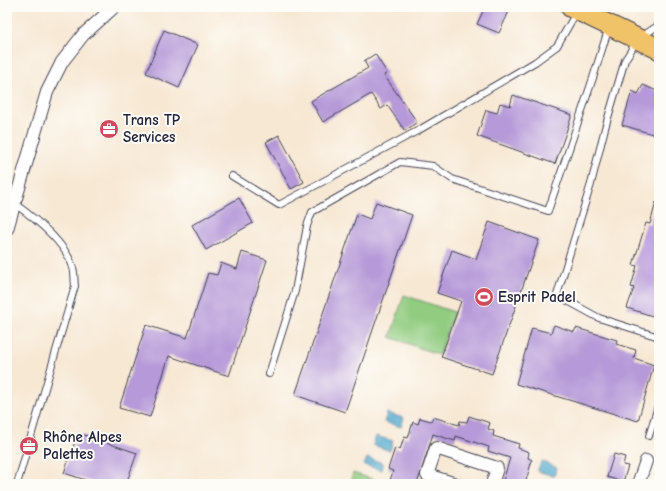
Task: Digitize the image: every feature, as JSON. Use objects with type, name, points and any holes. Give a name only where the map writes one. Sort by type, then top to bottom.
[{"type":"main road","points":[[575,9],[659,50]]},
{"type":"street","points":[[7,229],[47,92],[62,62],[83,35],[114,7]]},
{"type":"street","points":[[456,484],[427,475],[436,448],[497,468],[492,484]]},
{"type":"street","points":[[638,484],[646,461]]},
{"type":"lane","points":[[232,176],[279,205],[419,130],[535,62],[557,46],[575,9]]},
{"type":"lane","points":[[269,374],[295,291],[307,226],[312,212],[400,162],[433,166],[452,180],[548,211],[591,85],[609,25]]},
{"type":"lane","points":[[659,25],[638,39],[625,60],[605,128],[591,184],[558,295],[599,318],[659,338]]},
{"type":"lane","points":[[14,204],[28,214],[62,246],[73,267],[75,286],[17,484]]},
{"type":"lane","points":[[649,436],[659,403]]},
{"type":"green space","points":[[404,295],[454,312],[439,355],[390,337]]},
{"type":"green space","points":[[353,473],[389,484],[350,484]]},
{"type":"water","points":[[387,413],[404,418],[401,427],[384,422]]},
{"type":"water","points":[[376,436],[393,441],[390,451],[373,445]]},
{"type":"water","points":[[367,458],[383,463],[381,470],[364,465]]},
{"type":"water","points":[[542,461],[557,468],[554,476],[537,471]]},
{"type":"building","points":[[485,7],[511,7],[499,33],[477,24]]},
{"type":"building","points":[[164,30],[198,45],[179,88],[146,73]]},
{"type":"building","points":[[375,54],[387,73],[384,75],[417,122],[405,131],[387,105],[381,109],[371,94],[323,122],[311,101],[368,68],[364,61]]},
{"type":"building","points":[[643,85],[659,92],[659,136],[622,125],[632,91],[638,94]]},
{"type":"building","points":[[513,95],[572,115],[555,164],[477,136],[486,110],[497,113],[500,103],[510,106]]},
{"type":"building","points":[[279,135],[304,182],[291,189],[266,142]]},
{"type":"building","points":[[239,198],[253,223],[206,250],[192,225]]},
{"type":"building","points":[[376,202],[412,215],[345,412],[295,395],[357,214],[370,219]]},
{"type":"building","points":[[656,202],[659,203],[659,318],[627,308],[634,288],[631,287],[637,266],[633,265],[646,223],[650,224]]},
{"type":"building","name":"Esprit Padel","points":[[489,222],[539,240],[492,374],[441,357],[461,301],[437,293],[452,250],[476,259]]},
{"type":"building","points":[[242,252],[267,260],[229,376],[169,356],[150,417],[119,408],[146,325],[187,338],[208,273],[217,275],[221,263],[237,269]]},
{"type":"building","points":[[554,325],[574,332],[576,328],[617,340],[616,344],[636,350],[634,358],[654,365],[638,421],[516,384],[532,328],[551,333]]},
{"type":"building","points":[[469,416],[490,423],[488,429],[494,431],[493,436],[519,444],[518,448],[529,452],[528,458],[532,460],[525,484],[502,484],[510,458],[488,451],[489,447],[456,436],[455,441],[433,434],[417,484],[389,484],[393,471],[388,469],[395,448],[400,450],[404,437],[408,438],[413,422],[418,424],[420,418],[431,421],[433,417],[459,425],[460,421],[467,422]]},
{"type":"building","points":[[78,433],[137,453],[126,484],[98,484],[64,473]]},
{"type":"building","points":[[614,454],[625,457],[623,465],[628,466],[623,482],[607,477]]},
{"type":"place","name":"Trans TP Services","points":[[109,129]]},
{"type":"place","name":"Esprit Padel","points":[[484,297]]},
{"type":"place","name":"Rhône Alpes Palettes","points":[[29,446]]}]
